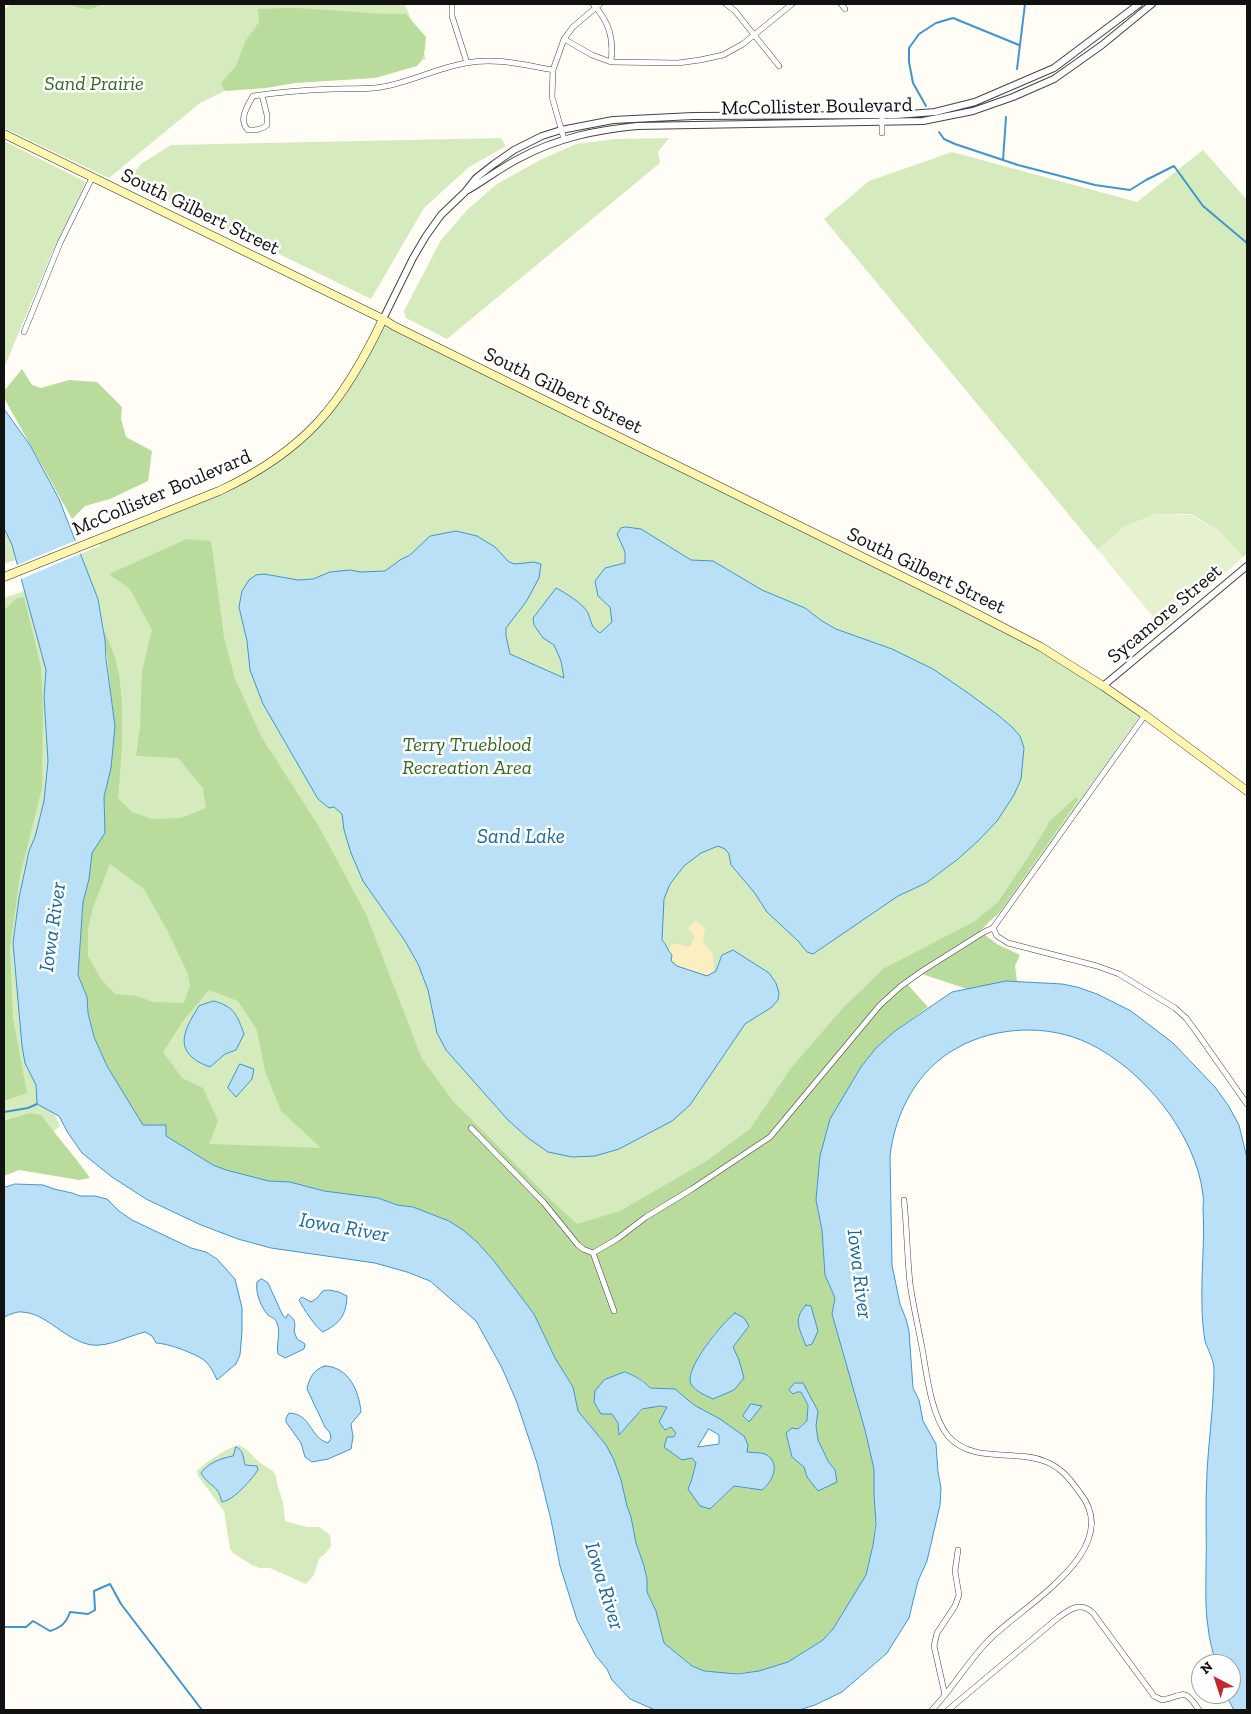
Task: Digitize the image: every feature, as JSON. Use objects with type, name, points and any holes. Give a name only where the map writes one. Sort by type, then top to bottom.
[{"type":"main road","name":"South Gilbert Street","points":[[4,134],[383,319],[996,623],[1041,647],[1103,686],[1247,791]]},
{"type":"main road","name":"McCollister Boulevard","points":[[4,577],[240,481],[259,470],[292,447],[322,419],[347,387],[383,319]]},
{"type":"street","points":[[452,4],[452,16],[467,62]]},
{"type":"street","points":[[726,4],[779,66]]},
{"type":"street","points":[[564,39],[592,55],[611,62],[678,63],[700,60],[723,54],[743,44],[792,4]]},
{"type":"street","points":[[841,4],[845,10]]},
{"type":"street","name":"McCollister Boulevard","points":[[465,192],[518,159],[544,146],[564,139],[610,129],[638,126],[882,118],[935,112],[975,102],[1054,68],[1139,4]]},
{"type":"street","name":"McCollister Boulevard","points":[[383,319],[413,258],[441,215],[465,192],[476,178],[514,150],[542,136],[613,120],[693,116],[882,118],[923,121],[973,111],[1013,97],[1054,79],[1152,4]]},
{"type":"street","points":[[564,139],[552,97],[553,70],[564,39],[573,27],[596,5],[610,32],[613,48],[611,62]]},
{"type":"street","points":[[262,95],[267,115],[267,125],[256,130],[248,130],[243,125],[243,119],[254,96],[299,90],[383,87],[467,62],[488,60],[553,70]]},
{"type":"street","points":[[882,107],[882,134]]},
{"type":"street","points":[[24,332],[60,244],[92,178]]},
{"type":"street","name":"Sycamore Street","points":[[1103,686],[1247,566]]},
{"type":"street","points":[[592,1253],[617,1239],[646,1217],[770,1137],[880,1005],[901,986],[922,971],[993,928],[1042,862],[1145,715]]},
{"type":"street","points":[[993,928],[997,936],[1008,942],[1113,971],[1175,1008],[1186,1018],[1247,1104]]},
{"type":"street","points":[[471,1128],[544,1203],[578,1245],[592,1253],[614,1311]]},
{"type":"street","points":[[904,1200],[910,1285],[927,1383],[943,1428],[958,1444],[974,1452],[1038,1459],[1056,1466],[1065,1473],[1083,1496],[1089,1507],[1091,1517],[1090,1536],[1079,1558],[1058,1581],[989,1640],[932,1710]]},
{"type":"street","points":[[945,1695],[934,1646],[937,1633],[955,1606],[959,1595],[955,1571],[958,1550]]},
{"type":"street","points":[[948,1710],[1071,1609],[1078,1606],[1089,1609],[1156,1698],[1162,1700],[1182,1694],[1188,1695],[1199,1710]]},
{"type":"green space","name":"Sand Prairie","points":[[11,4],[405,4],[426,59],[375,75],[224,90],[200,103],[109,178],[4,128],[4,10]]},
{"type":"green space","points":[[69,4],[102,4],[86,9]]},
{"type":"green space","points":[[287,8],[406,14],[426,37],[423,56],[417,66],[375,78],[295,83],[266,88],[225,91],[221,83],[236,66],[245,42],[259,22],[258,9]]},
{"type":"green space","points":[[501,138],[506,146],[469,167],[424,208],[371,299],[128,180],[141,164],[171,145]]},
{"type":"green space","points":[[669,138],[658,152],[660,163],[447,339],[406,318],[404,311],[441,240],[467,210],[497,184],[540,160],[576,144],[615,139]]},
{"type":"green space","points":[[4,141],[86,182],[52,253],[4,368]]},
{"type":"green space","points":[[1203,150],[1247,200],[1247,554],[1243,557],[1219,531],[1191,514],[1156,514],[1124,527],[1098,550],[824,219],[869,181],[952,152],[1137,202]]},
{"type":"green space","name":"Terry Trueblood Recreation Area","points":[[383,319],[965,608],[1144,710],[1001,913],[898,984],[769,1137],[593,1255],[362,1190],[298,1186],[161,1139],[111,1082],[79,956],[110,688],[104,630],[98,599],[80,554],[100,546],[97,539],[180,506],[276,459],[336,402]]},
{"type":"green space","points":[[22,369],[32,385],[41,388],[69,380],[97,382],[122,407],[121,419],[126,437],[152,451],[148,481],[110,499],[85,506],[72,519],[4,398],[4,391]]},
{"type":"green space","points":[[1156,514],[1191,515],[1219,531],[1243,557],[1163,629],[1098,550],[1124,527]]},
{"type":"green space","points":[[4,528],[12,545],[16,560],[4,564]]},
{"type":"green space","points":[[187,539],[211,541],[224,637],[235,679],[262,738],[318,825],[366,914],[422,1059],[453,1101],[577,1224],[620,1211],[708,1160],[750,1129],[791,1068],[843,1008],[883,969],[975,921],[998,902],[1050,821],[1076,797],[1078,800],[1001,910],[980,931],[997,944],[1020,955],[1015,966],[1017,981],[1006,981],[970,990],[922,974],[908,985],[928,1007],[895,1031],[876,1048],[861,1067],[847,1092],[820,1156],[816,1200],[822,1230],[825,1275],[835,1298],[832,1314],[871,1451],[874,1469],[876,1514],[873,1545],[866,1576],[833,1629],[823,1640],[788,1662],[775,1667],[730,1674],[704,1671],[692,1666],[664,1643],[656,1611],[647,1592],[644,1566],[614,1460],[606,1445],[578,1411],[573,1387],[555,1358],[534,1314],[494,1261],[477,1242],[449,1221],[413,1207],[397,1205],[378,1198],[324,1191],[290,1182],[269,1181],[226,1170],[213,1165],[166,1136],[157,1124],[143,1126],[107,1066],[94,1037],[88,1013],[87,997],[78,975],[83,902],[89,879],[92,853],[105,833],[104,797],[111,768],[115,726],[104,630],[114,655],[121,688],[122,745],[118,798],[132,812],[152,819],[181,818],[206,808],[203,788],[178,758],[136,756],[140,727],[142,671],[152,630],[130,589],[109,574]],"holes":[[[110,864],[144,889],[168,932],[188,974],[190,986],[184,1003],[153,1002],[137,996],[115,994],[101,979],[88,956],[88,929],[93,907]],[[209,990],[238,1001],[257,1030],[265,1071],[281,1111],[321,1148],[209,1144],[218,1121],[203,1088],[182,1078],[163,1052],[183,1021]],[[748,1326],[733,1347],[689,1376],[715,1333]],[[625,1372],[642,1380],[650,1388],[675,1389],[694,1405],[720,1419],[747,1452],[750,1489],[734,1486],[710,1509],[691,1482],[696,1463],[674,1437],[676,1432],[671,1427],[667,1407],[657,1406],[644,1409],[619,1434],[618,1423],[612,1414],[604,1380]],[[803,1383],[818,1411],[816,1426],[818,1440],[828,1461],[835,1470],[807,1477],[804,1467],[792,1457],[786,1433],[797,1429],[807,1421],[808,1405],[801,1392],[797,1392]]]},
{"type":"green space","points":[[33,588],[51,669],[42,1090],[60,1126],[4,1170],[4,598]]},
{"type":"green space","points":[[24,597],[41,667],[43,715],[42,788],[20,876],[10,948],[13,1018],[27,1093],[4,1101],[4,610],[17,598]]},
{"type":"green space","points":[[30,1113],[41,1115],[90,1178],[79,1180],[19,1170],[4,1176],[4,1121]]},
{"type":"green space","points":[[239,1445],[273,1471],[283,1502],[285,1521],[307,1527],[319,1527],[330,1535],[331,1546],[319,1559],[314,1575],[306,1584],[270,1568],[259,1568],[252,1565],[234,1554],[230,1549],[224,1511],[198,1476],[197,1471],[217,1456]]},
{"type":"sand","points":[[696,920],[705,928],[703,942],[713,954],[714,972],[707,976],[678,966],[668,951],[672,943],[690,947],[695,937],[688,928]]},
{"type":"water","name":"Iowa River","points":[[4,409],[30,445],[59,499],[98,599],[105,640],[115,726],[111,768],[104,797],[105,833],[92,853],[89,879],[83,902],[78,975],[87,997],[88,1013],[94,1037],[107,1066],[143,1125],[166,1125],[166,1136],[213,1165],[269,1181],[290,1182],[324,1191],[378,1198],[397,1205],[413,1207],[449,1221],[477,1242],[494,1261],[534,1314],[555,1358],[573,1387],[578,1411],[606,1445],[614,1460],[644,1566],[647,1592],[656,1611],[664,1643],[692,1666],[704,1671],[737,1674],[759,1671],[788,1662],[823,1640],[833,1629],[866,1575],[876,1524],[874,1469],[865,1430],[832,1314],[835,1298],[825,1275],[822,1230],[816,1200],[820,1156],[830,1119],[861,1067],[876,1048],[895,1031],[952,992],[1006,981],[1062,984],[1097,994],[1131,1011],[1173,1043],[1215,1087],[1228,1105],[1239,1125],[1247,1158],[1247,1710],[1234,1710],[1231,1704],[1241,1704],[1241,1654],[1213,1654],[1207,1620],[1206,1484],[1214,1368],[1212,1357],[1205,1341],[1203,1323],[1203,1199],[1198,1172],[1190,1149],[1164,1106],[1147,1086],[1128,1069],[1108,1054],[1088,1043],[1072,1037],[1039,1030],[1022,1030],[988,1035],[957,1048],[943,1057],[920,1080],[911,1093],[903,1108],[893,1140],[890,1156],[892,1265],[900,1304],[909,1331],[913,1388],[919,1400],[923,1421],[936,1444],[941,1488],[940,1505],[927,1561],[918,1581],[909,1618],[887,1653],[842,1692],[815,1705],[799,1710],[655,1710],[630,1699],[612,1680],[607,1669],[596,1656],[577,1620],[560,1566],[537,1463],[516,1400],[502,1368],[476,1321],[430,1281],[407,1272],[375,1263],[271,1248],[238,1239],[201,1225],[146,1199],[112,1177],[82,1153],[59,1116],[37,1104],[36,1085],[25,1063],[22,1046],[13,943],[19,898],[29,851],[35,837],[44,801],[48,761],[44,697],[46,670],[12,545],[4,528]]},
{"type":"water","name":"Sand Lake","points":[[621,528],[641,529],[691,560],[713,561],[762,590],[805,608],[836,629],[892,649],[933,669],[1012,727],[1020,736],[1024,748],[1021,779],[1014,795],[997,821],[978,841],[926,883],[898,896],[813,954],[807,952],[767,912],[754,892],[731,865],[729,854],[725,849],[718,846],[701,853],[684,866],[670,884],[664,899],[662,940],[672,955],[671,961],[677,966],[707,976],[716,971],[722,955],[733,950],[769,973],[776,983],[779,993],[778,1000],[772,1007],[745,1024],[690,1105],[672,1121],[619,1149],[595,1156],[572,1157],[548,1152],[528,1138],[508,1120],[446,1050],[437,1033],[428,990],[418,964],[405,941],[363,881],[351,853],[344,830],[342,814],[334,807],[329,808],[318,799],[263,704],[250,670],[247,641],[239,607],[242,591],[249,580],[256,575],[264,574],[298,580],[313,579],[330,572],[350,570],[361,572],[385,571],[410,555],[430,536],[456,531],[477,536],[495,547],[509,562],[515,564],[534,562],[541,564],[539,578],[526,602],[506,628],[506,636],[510,654],[564,678],[561,661],[554,645],[543,638],[534,625],[533,618],[556,588],[569,595],[586,610],[593,626],[600,633],[612,622],[610,607],[598,596],[595,581],[605,568],[625,563],[625,552],[617,534]]},
{"type":"water","points":[[214,1001],[231,1009],[244,1034],[236,1050],[225,1054],[210,1067],[197,1061],[187,1052],[184,1039],[188,1025],[199,1006]]},
{"type":"water","points":[[240,1064],[254,1069],[252,1079],[236,1097],[228,1088]]},
{"type":"water","points":[[15,1184],[43,1185],[80,1196],[95,1196],[107,1199],[132,1220],[191,1248],[206,1252],[217,1259],[235,1279],[242,1308],[240,1355],[236,1364],[217,1380],[204,1360],[180,1349],[156,1343],[152,1336],[145,1332],[112,1343],[92,1345],[73,1338],[40,1317],[31,1314],[18,1312],[4,1317],[4,1188]]},
{"type":"water","points":[[262,1279],[268,1283],[283,1316],[286,1318],[288,1314],[294,1319],[294,1331],[297,1339],[305,1344],[304,1349],[285,1358],[278,1354],[279,1331],[277,1323],[265,1312],[258,1295],[257,1282]]},
{"type":"water","points":[[329,1290],[347,1296],[346,1303],[343,1314],[338,1322],[323,1332],[313,1322],[299,1300],[302,1297],[311,1302],[323,1291]]},
{"type":"water","points":[[806,1305],[811,1306],[818,1331],[812,1344],[806,1346],[798,1320]]},
{"type":"water","points":[[735,1313],[744,1318],[749,1326],[733,1347],[744,1378],[734,1390],[713,1399],[695,1389],[691,1384],[690,1377],[698,1358],[722,1326]]},
{"type":"water","points":[[325,1366],[333,1367],[340,1371],[351,1381],[358,1396],[361,1412],[351,1424],[353,1437],[351,1449],[328,1459],[312,1462],[305,1457],[301,1443],[286,1422],[286,1418],[289,1413],[302,1417],[317,1436],[328,1443],[331,1438],[330,1433],[325,1427],[307,1389],[313,1375],[318,1369]]},
{"type":"water","points":[[625,1372],[639,1378],[650,1388],[675,1389],[694,1405],[720,1419],[744,1436],[748,1445],[747,1452],[765,1454],[771,1459],[774,1464],[774,1473],[769,1483],[762,1490],[734,1486],[710,1509],[700,1506],[688,1489],[696,1463],[692,1458],[682,1460],[664,1447],[667,1437],[674,1437],[676,1433],[671,1427],[665,1430],[659,1422],[667,1407],[660,1406],[642,1409],[619,1435],[618,1423],[612,1414],[601,1414],[594,1402],[595,1391],[604,1380]],"holes":[[[709,1429],[719,1435],[719,1444],[698,1447]]]},
{"type":"water","points":[[795,1383],[803,1383],[818,1411],[816,1426],[818,1440],[828,1461],[835,1470],[837,1482],[818,1491],[807,1477],[804,1467],[792,1457],[786,1433],[792,1428],[798,1429],[807,1421],[808,1405],[801,1392],[793,1394],[789,1390]]},
{"type":"water","points":[[751,1404],[762,1406],[749,1422],[743,1416]]},
{"type":"water","points":[[236,1447],[242,1452],[245,1465],[257,1466],[258,1470],[237,1494],[222,1502],[218,1491],[201,1473],[207,1466],[233,1456]]},
{"type":"pier","points":[[77,540],[82,553],[19,580],[15,566]]},
{"type":"waterway","points":[[1017,69],[1025,4]]},
{"type":"waterway","points":[[926,106],[913,83],[909,62],[909,48],[919,34],[936,23],[953,18],[1019,45]]},
{"type":"waterway","points":[[1003,160],[1006,117]]},
{"type":"waterway","points":[[939,132],[944,139],[955,144],[1018,165],[1095,185],[1130,190],[1174,166],[1203,206],[1247,243]]},
{"type":"waterway","points":[[4,1112],[28,1108],[37,1104]]},
{"type":"waterway","points":[[4,1627],[26,1627],[33,1621],[50,1631],[61,1626],[70,1612],[88,1614],[95,1610],[94,1591],[110,1584],[121,1604],[202,1710]]}]
